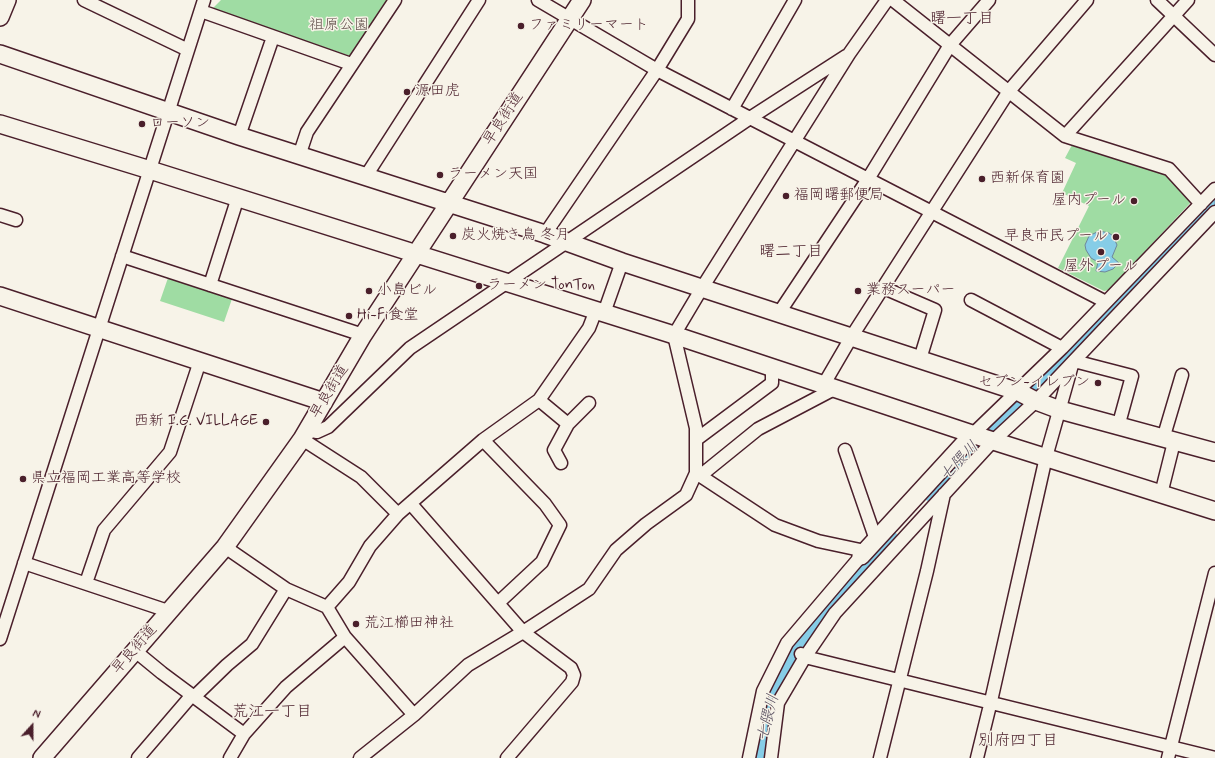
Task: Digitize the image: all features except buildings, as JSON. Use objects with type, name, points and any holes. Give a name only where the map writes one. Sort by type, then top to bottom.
[{"type":"street","points":[[0,17],[7,0]]},
{"type":"street","points":[[84,0],[188,50]]},
{"type":"street","points":[[299,156],[307,132],[395,0]]},
{"type":"street","points":[[366,176],[479,0]]},
{"type":"street","points":[[538,0],[569,20],[657,70],[1106,302]]},
{"type":"street","name":"早良街道","points":[[42,758],[134,650],[225,547],[304,434],[363,335],[582,0]]},
{"type":"street","points":[[545,234],[657,70],[688,19],[688,0]]},
{"type":"street","points":[[732,109],[795,0]]},
{"type":"street","points":[[698,475],[696,428],[674,335],[849,54],[887,0]]},
{"type":"street","points":[[893,0],[1065,136],[1168,170],[1201,204]]},
{"type":"street","points":[[779,313],[868,179],[950,45],[988,0]]},
{"type":"street","points":[[360,758],[414,715],[468,665],[523,632],[589,589],[616,550],[646,524],[686,495],[698,475],[758,429],[830,386],[852,336],[1009,91],[1087,0]]},
{"type":"street","points":[[1157,0],[1215,55]]},
{"type":"street","points":[[1065,136],[1188,0]]},
{"type":"street","points":[[0,639],[188,50],[205,3],[273,37],[351,64]]},
{"type":"street","points":[[239,136],[273,37]]},
{"type":"street","points":[[0,54],[168,113],[545,234],[566,243],[622,262],[852,336],[1028,396],[1060,410],[1215,452]]},
{"type":"street","points":[[304,434],[317,432],[328,427],[410,348],[750,118],[849,54]]},
{"type":"street","points":[[0,124],[418,253],[1215,512]]},
{"type":"street","points":[[771,758],[778,703],[796,650],[835,613],[944,493],[983,437],[1028,396],[1062,348],[1215,189]]},
{"type":"street","points":[[210,285],[238,197]]},
{"type":"street","points":[[749,758],[763,691],[796,650],[867,549],[983,437],[1028,396],[1073,362],[1215,212]]},
{"type":"street","points":[[0,215],[16,220]]},
{"type":"street","points":[[122,256],[363,335]]},
{"type":"street","points":[[327,607],[348,582],[370,546],[398,514],[483,440],[539,400],[600,312],[622,262]]},
{"type":"street","points":[[884,288],[935,310],[920,359]]},
{"type":"street","points":[[0,296],[324,402]]},
{"type":"street","points":[[971,300],[1062,348]]},
{"type":"street","points":[[86,583],[104,530],[170,452],[200,361]]},
{"type":"street","points":[[977,758],[1046,457],[1073,362]]},
{"type":"street","points":[[1073,362],[1132,376],[1118,426]]},
{"type":"street","points":[[697,439],[772,383],[772,368]]},
{"type":"street","points":[[1161,494],[1169,440],[1182,375]]},
{"type":"street","points":[[539,400],[568,424]]},
{"type":"street","points":[[561,464],[554,450],[568,424],[589,403]]},
{"type":"street","points":[[304,434],[361,477],[398,514]]},
{"type":"street","points":[[483,440],[546,504],[560,525],[542,562],[498,603]]},
{"type":"street","points":[[845,450],[867,549]]},
{"type":"street","points":[[698,475],[775,525],[818,541],[867,549]]},
{"type":"street","points":[[880,758],[944,493]]},
{"type":"street","points":[[411,504],[523,632],[571,668],[574,675],[572,682],[508,758]]},
{"type":"street","points":[[225,547],[286,589],[327,607],[345,637],[414,715]]},
{"type":"street","points":[[24,563],[168,611]]},
{"type":"street","points":[[1170,752],[1215,573]]},
{"type":"street","points":[[138,758],[193,696],[252,644],[286,589]]},
{"type":"street","points":[[230,758],[244,734],[286,687],[345,637]]},
{"type":"street","points":[[134,650],[244,734]]},
{"type":"street","points":[[796,650],[900,679],[991,701],[1170,752],[1215,758]]},
{"type":"green space","name":"祖原公園","points":[[221,0],[391,0],[388,6],[382,7],[377,15],[377,20],[372,22],[350,56],[212,9]]},
{"type":"green space","name":"早良市民プール","points":[[1073,143],[1164,172],[1192,201],[1109,290],[1104,291],[1058,268],[1089,206],[1062,193],[1076,163],[1065,158]]},
{"type":"green space","points":[[169,275],[233,296],[224,322],[160,301]]},
{"type":"water","points":[[1215,193],[1215,206],[1036,392],[1030,387]]},
{"type":"water","name":"屋外プール","points":[[1099,231],[1109,233],[1113,236],[1117,245],[1112,257],[1119,263],[1113,269],[1105,272],[1096,271],[1098,262],[1091,258],[1085,245],[1089,236]]},
{"type":"water","points":[[1015,400],[1023,403],[1000,428],[990,424]]},
{"type":"waterway","name":"七隈川","points":[[931,492],[1013,408]]},
{"type":"waterway","name":"七隈川","points":[[760,758],[769,702],[779,680],[802,640],[888,538]]},
{"type":"place","name":"ファミリーマート","points":[[521,26]]},
{"type":"place","name":"源田虎","points":[[407,92]]},
{"type":"place","name":"ローソン","points":[[142,124]]},
{"type":"place","name":"ラーメン天国","points":[[440,175]]},
{"type":"place","name":"西新保育園","points":[[982,179]]},
{"type":"place","name":"福岡曙郵便局","points":[[786,196]]},
{"type":"place","name":"屋内プール","points":[[1134,201]]},
{"type":"place","name":"炭火焼き鳥 冬月","points":[[453,236]]},
{"type":"place","name":"早良市民プール","points":[[1116,237]]},
{"type":"place","name":"屋外プール","points":[[1101,252]]},
{"type":"place","name":"ラーメン TonTon","points":[[479,286]]},
{"type":"place","name":"小島ビル","points":[[369,291]]},
{"type":"place","name":"業務スーパー","points":[[858,291]]},
{"type":"place","name":"Hi-Fi食堂","points":[[349,316]]},
{"type":"place","name":"セブン-イレブン","points":[[1098,383]]},
{"type":"place","name":"西新 I.G. VILLAGE","points":[[266,422]]},
{"type":"place","name":"県立福岡工業高等学校","points":[[23,479]]},
{"type":"place","name":"荒江櫛田神社","points":[[356,624]]},
{"type":"district","name":"曙一丁目","points":[[962,20]]},
{"type":"district","name":"曙二丁目","points":[[791,253]]},
{"type":"district","name":"荒江一丁目","points":[[272,713]]},
{"type":"district","name":"別府四丁目","points":[[1018,742]]}]
